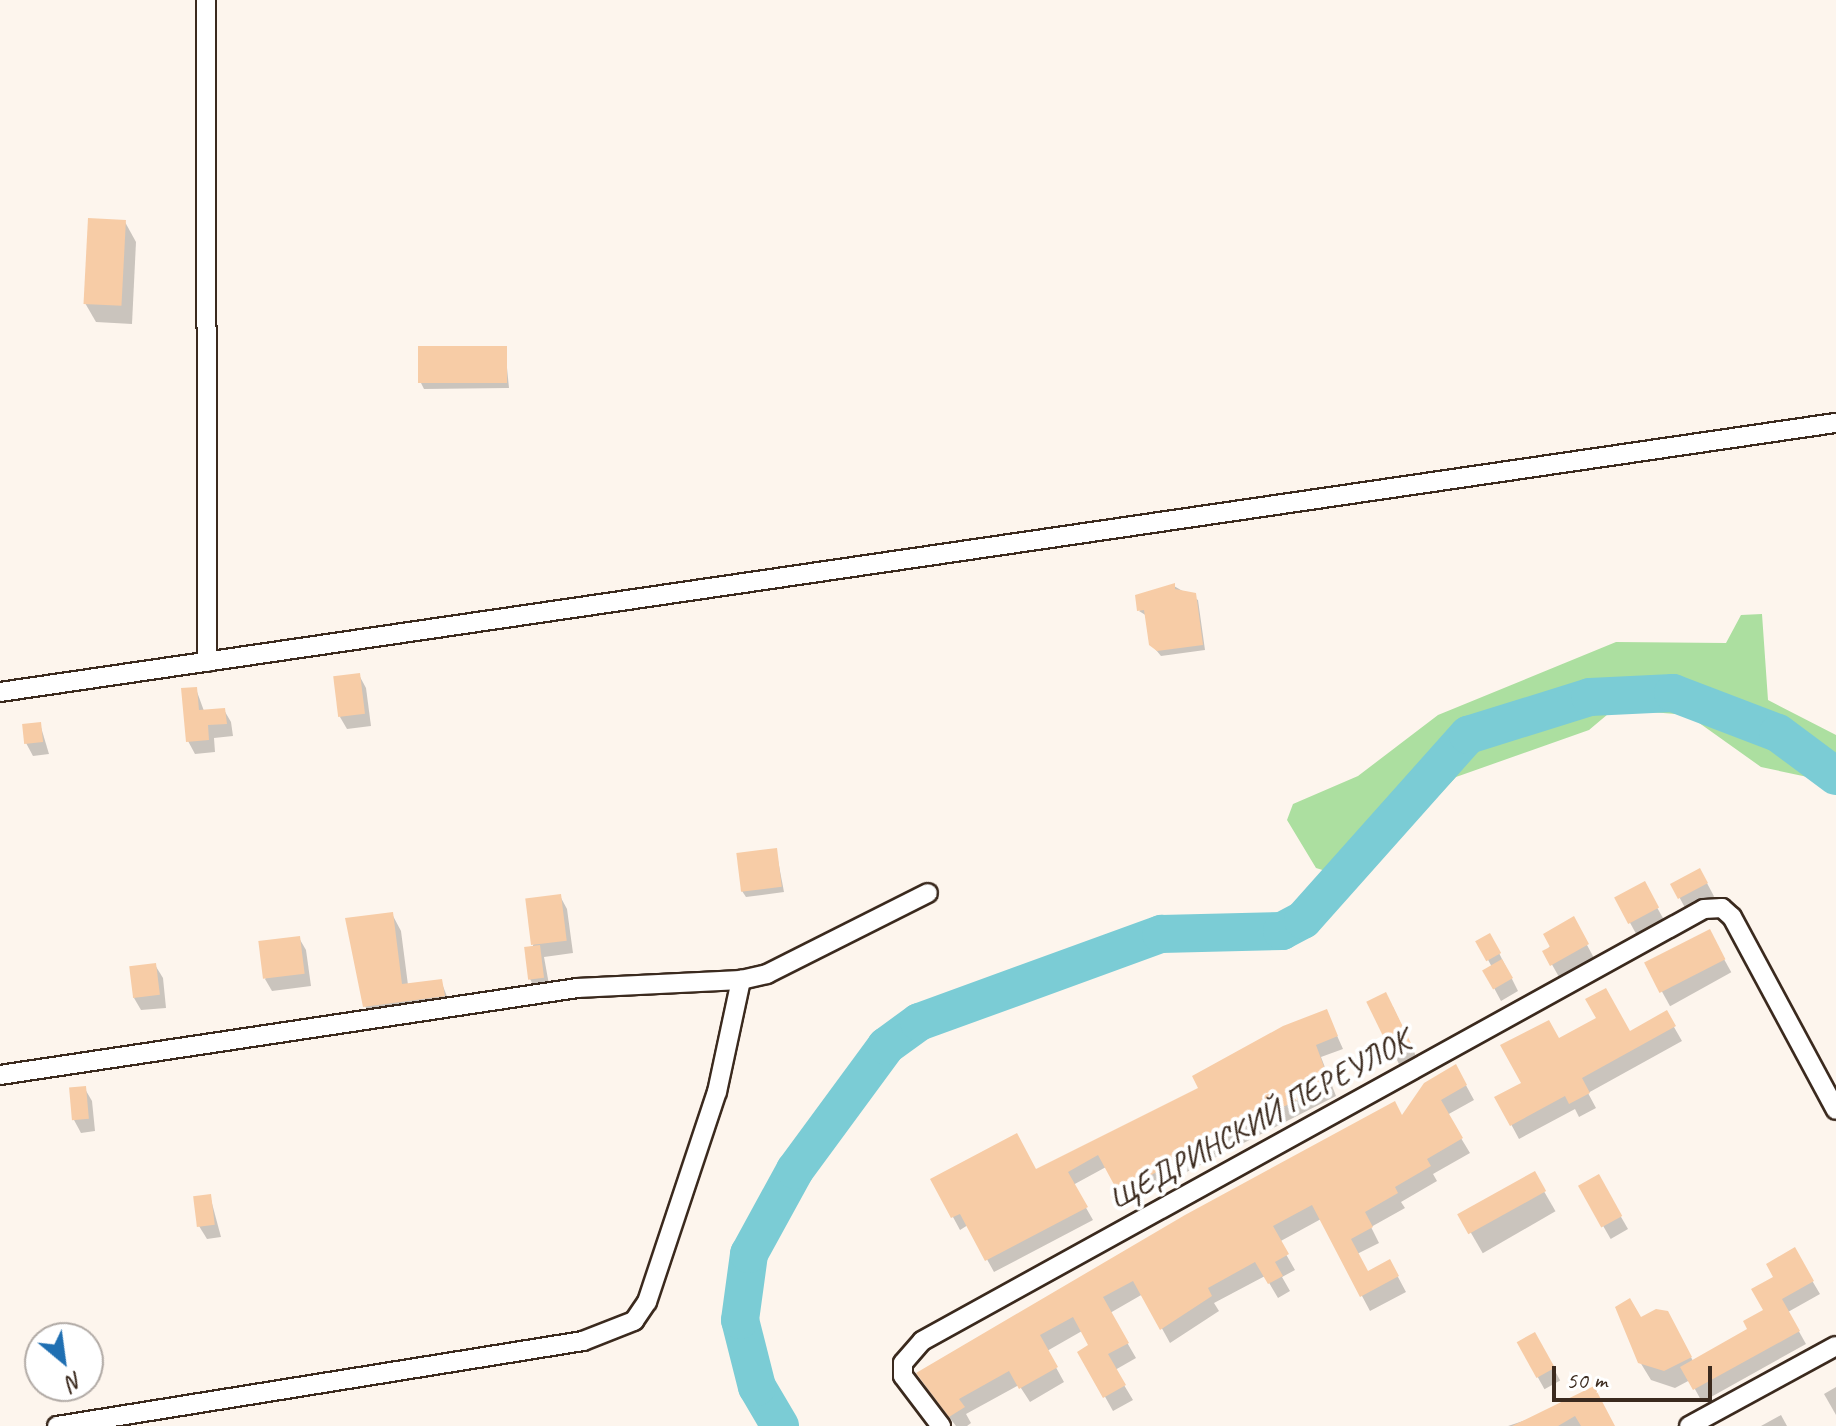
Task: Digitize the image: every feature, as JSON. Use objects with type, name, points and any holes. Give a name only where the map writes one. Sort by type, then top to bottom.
[{"type":"street","points":[[206,0],[207,662]]},
{"type":"street","points":[[0,692],[1836,423]]},
{"type":"street","points":[[0,1075],[577,988],[741,980],[767,974],[928,893]]},
{"type":"street","name":"ЩЕДРИНСКИЙ ПЕРЕУЛОК","points":[[941,1426],[903,1376],[903,1363],[922,1341],[1704,909],[1722,908],[1732,917],[1836,1110]]},
{"type":"street","points":[[57,1426],[583,1341],[634,1321],[647,1302],[717,1092],[741,980]]},
{"type":"street","points":[[1689,1426],[1836,1346]]},
{"type":"green space","points":[[1762,614],[1768,700],[1836,735],[1836,783],[1761,767],[1688,715],[1614,709],[1589,730],[1456,777],[1358,881],[1316,868],[1287,820],[1293,804],[1358,776],[1438,715],[1616,642],[1726,643],[1741,615]]},
{"type":"building","points":[[88,218],[126,220],[121,306],[83,304]]},
{"type":"building","points":[[418,346],[507,346],[507,383],[418,383]]},
{"type":"building","points":[[1175,583],[1175,589],[1196,593],[1203,645],[1157,651],[1149,645],[1144,610],[1137,611],[1135,595]]},
{"type":"building","points":[[360,673],[365,714],[338,717],[333,676]]},
{"type":"building","points":[[197,687],[199,710],[225,708],[227,724],[208,725],[209,740],[186,742],[181,688]]},
{"type":"building","points":[[41,722],[43,742],[24,744],[22,724]]},
{"type":"building","points":[[777,848],[782,887],[741,892],[736,853]]},
{"type":"building","points":[[1700,868],[1708,883],[1678,899],[1670,884]]},
{"type":"building","points":[[1645,881],[1659,907],[1628,924],[1614,897]]},
{"type":"building","points":[[561,894],[567,941],[531,945],[525,898]]},
{"type":"building","points":[[393,912],[402,984],[442,979],[445,996],[363,1007],[345,918]]},
{"type":"building","points":[[1574,916],[1589,944],[1550,966],[1542,951],[1550,947],[1543,934]]},
{"type":"building","points":[[1710,929],[1725,959],[1660,993],[1644,963]]},
{"type":"building","points":[[1490,933],[1501,953],[1486,961],[1475,941]]},
{"type":"building","points":[[300,936],[305,974],[263,979],[258,941]]},
{"type":"building","points":[[540,945],[544,978],[528,980],[524,947]]},
{"type":"building","points":[[1502,959],[1513,978],[1493,990],[1482,970]]},
{"type":"building","points":[[156,963],[160,995],[133,998],[129,966]]},
{"type":"building","points":[[1606,988],[1630,1031],[1667,1010],[1676,1026],[1582,1078],[1590,1093],[1569,1104],[1565,1096],[1510,1126],[1494,1097],[1521,1083],[1500,1045],[1549,1020],[1559,1038],[1596,1018],[1585,999]]},
{"type":"building","points":[[1386,992],[1411,1043],[1391,1053],[1366,1002]]},
{"type":"building","points":[[1327,1009],[1338,1036],[1316,1045],[1330,1083],[1118,1192],[1098,1155],[1068,1172],[1088,1207],[985,1261],[960,1214],[951,1218],[930,1179],[1017,1133],[1036,1169],[1198,1088],[1192,1076],[1283,1026]]},
{"type":"building","points":[[1456,1064],[1467,1085],[1441,1100],[1463,1138],[1427,1159],[1431,1166],[1395,1187],[1398,1193],[1365,1212],[1373,1227],[1351,1239],[1368,1271],[1390,1259],[1399,1276],[1360,1297],[1312,1205],[1273,1226],[1289,1254],[1275,1262],[1283,1276],[1268,1284],[1255,1262],[1208,1288],[1212,1296],[1160,1330],[1133,1281],[1103,1297],[1129,1343],[1108,1354],[1126,1385],[1103,1398],[1077,1352],[1088,1345],[1073,1317],[1040,1335],[1058,1367],[1019,1389],[1009,1371],[959,1399],[965,1407],[949,1417],[916,1373],[1185,1215],[1395,1101],[1402,1115],[1424,1083]]},
{"type":"building","points":[[86,1086],[89,1119],[72,1120],[69,1087]]},
{"type":"building","points":[[1535,1171],[1546,1191],[1468,1234],[1457,1214]]},
{"type":"building","points":[[1599,1174],[1622,1216],[1601,1228],[1578,1186]]},
{"type":"building","points":[[211,1194],[215,1225],[197,1227],[193,1196]]},
{"type":"building","points":[[1795,1247],[1814,1281],[1782,1299],[1800,1331],[1693,1390],[1680,1367],[1747,1329],[1743,1321],[1763,1310],[1751,1289],[1773,1277],[1766,1264]]},
{"type":"building","points":[[1630,1298],[1641,1317],[1656,1309],[1668,1311],[1692,1357],[1664,1371],[1638,1363],[1615,1307]]},
{"type":"building","points":[[1535,1332],[1555,1368],[1537,1378],[1517,1342]]},
{"type":"building","points":[[1594,1386],[1615,1426],[1581,1426],[1575,1416],[1558,1426],[1512,1426]]},
{"type":"waterway","points":[[780,1426],[757,1387],[740,1320],[749,1254],[795,1170],[886,1046],[919,1022],[1161,934],[1282,931],[1303,920],[1468,735],[1590,697],[1673,693],[1778,733],[1836,776]]}]
